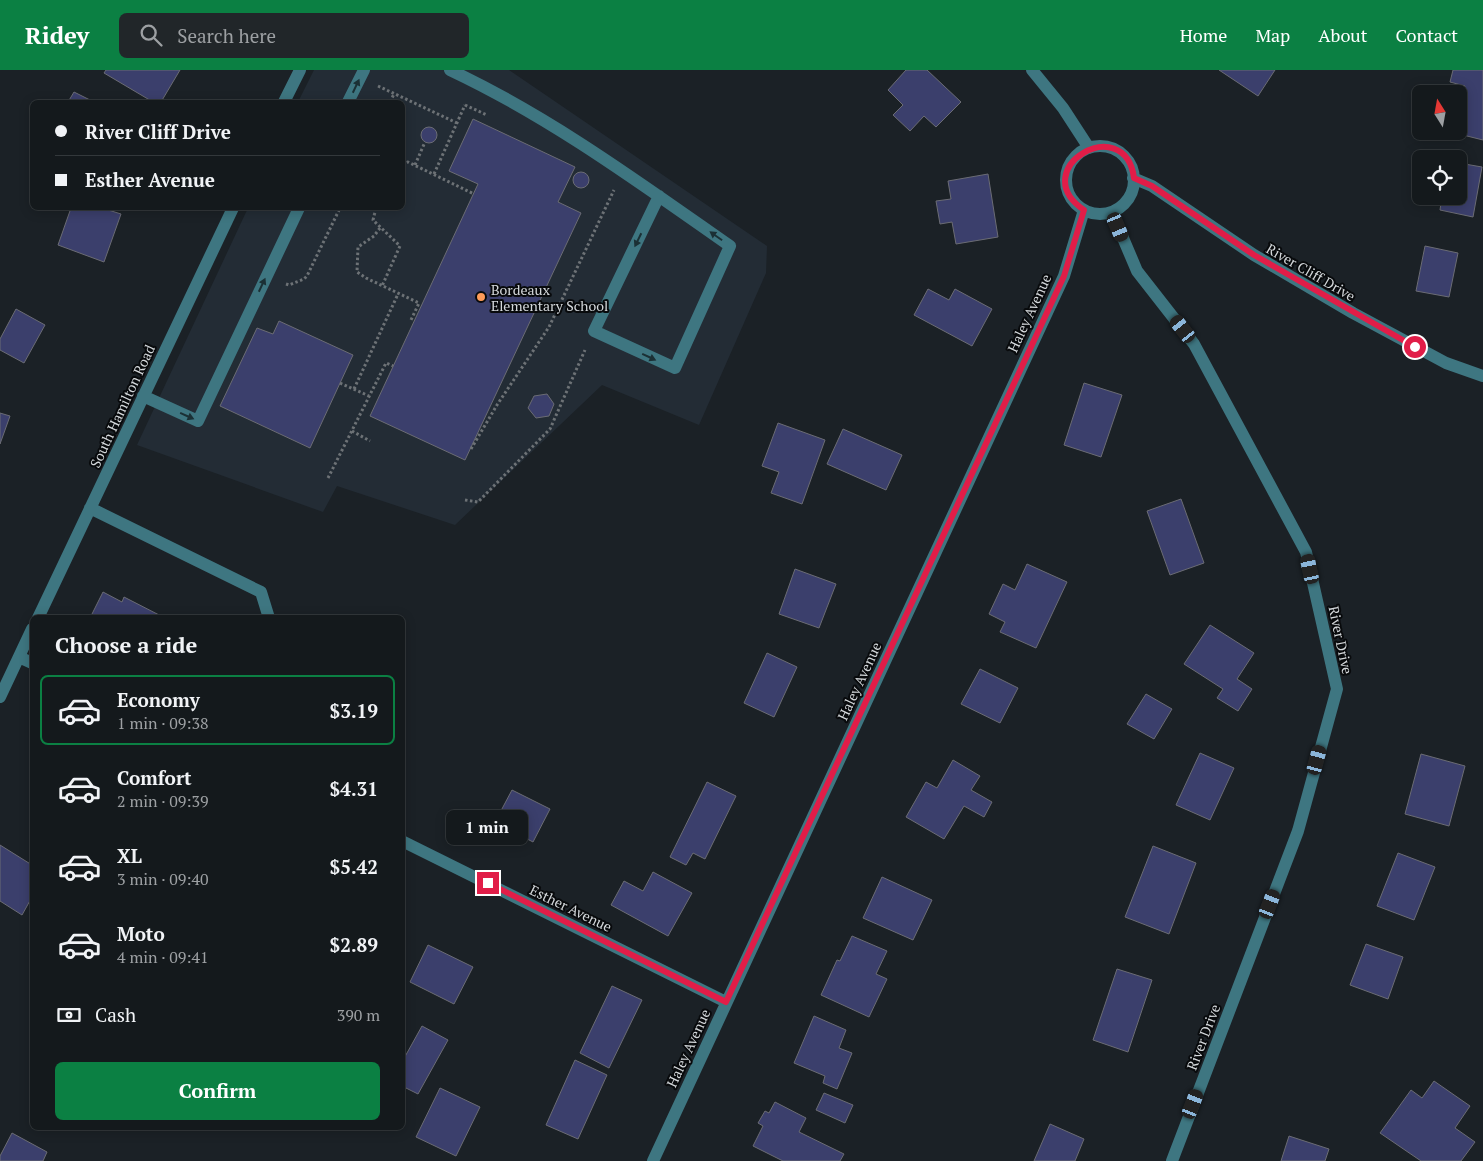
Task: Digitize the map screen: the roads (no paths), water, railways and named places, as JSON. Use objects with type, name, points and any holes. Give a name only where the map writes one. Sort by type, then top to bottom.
[{"type":"street","points":[[285,100],[300,70]]},
{"type":"street","points":[[450,70],[476,82],[581,144],[659,196],[730,246],[675,368],[594,331],[659,196]]},
{"type":"street","points":[[1032,70],[1063,108],[1089,148]]},
{"type":"street","points":[[349,100],[362,74]]},
{"type":"street","points":[[1098,146],[1117,151],[1130,164],[1134,178],[1130,196],[1124,204],[1112,212],[1098,214],[1084,210],[1072,199],[1066,178],[1075,158],[1089,148],[1098,146]]},
{"type":"street","name":"River Cliff Drive","points":[[1134,178],[1152,186],[1254,255],[1353,313],[1446,363],[1483,376]]},
{"type":"street","name":"South Hamilton Road","points":[[39,615],[232,210]]},
{"type":"street","points":[[143,396],[198,421],[298,210]]},
{"type":"street","name":"Haley Avenue","points":[[652,1161],[1064,276],[1084,210]]},
{"type":"street","name":"River Drive","points":[[1112,212],[1137,271],[1194,344],[1306,552],[1336,689],[1298,831],[1172,1161]]},
{"type":"street","points":[[90,508],[261,592],[268,615]]},
{"type":"street","points":[[0,697],[30,633]]},
{"type":"street","points":[[19,657],[30,662]]},
{"type":"street","name":"Esther Avenue","points":[[405,842],[726,1002]]},
{"type":"place","name":"Bordeaux Elementary School","points":[[481,297]]}]
